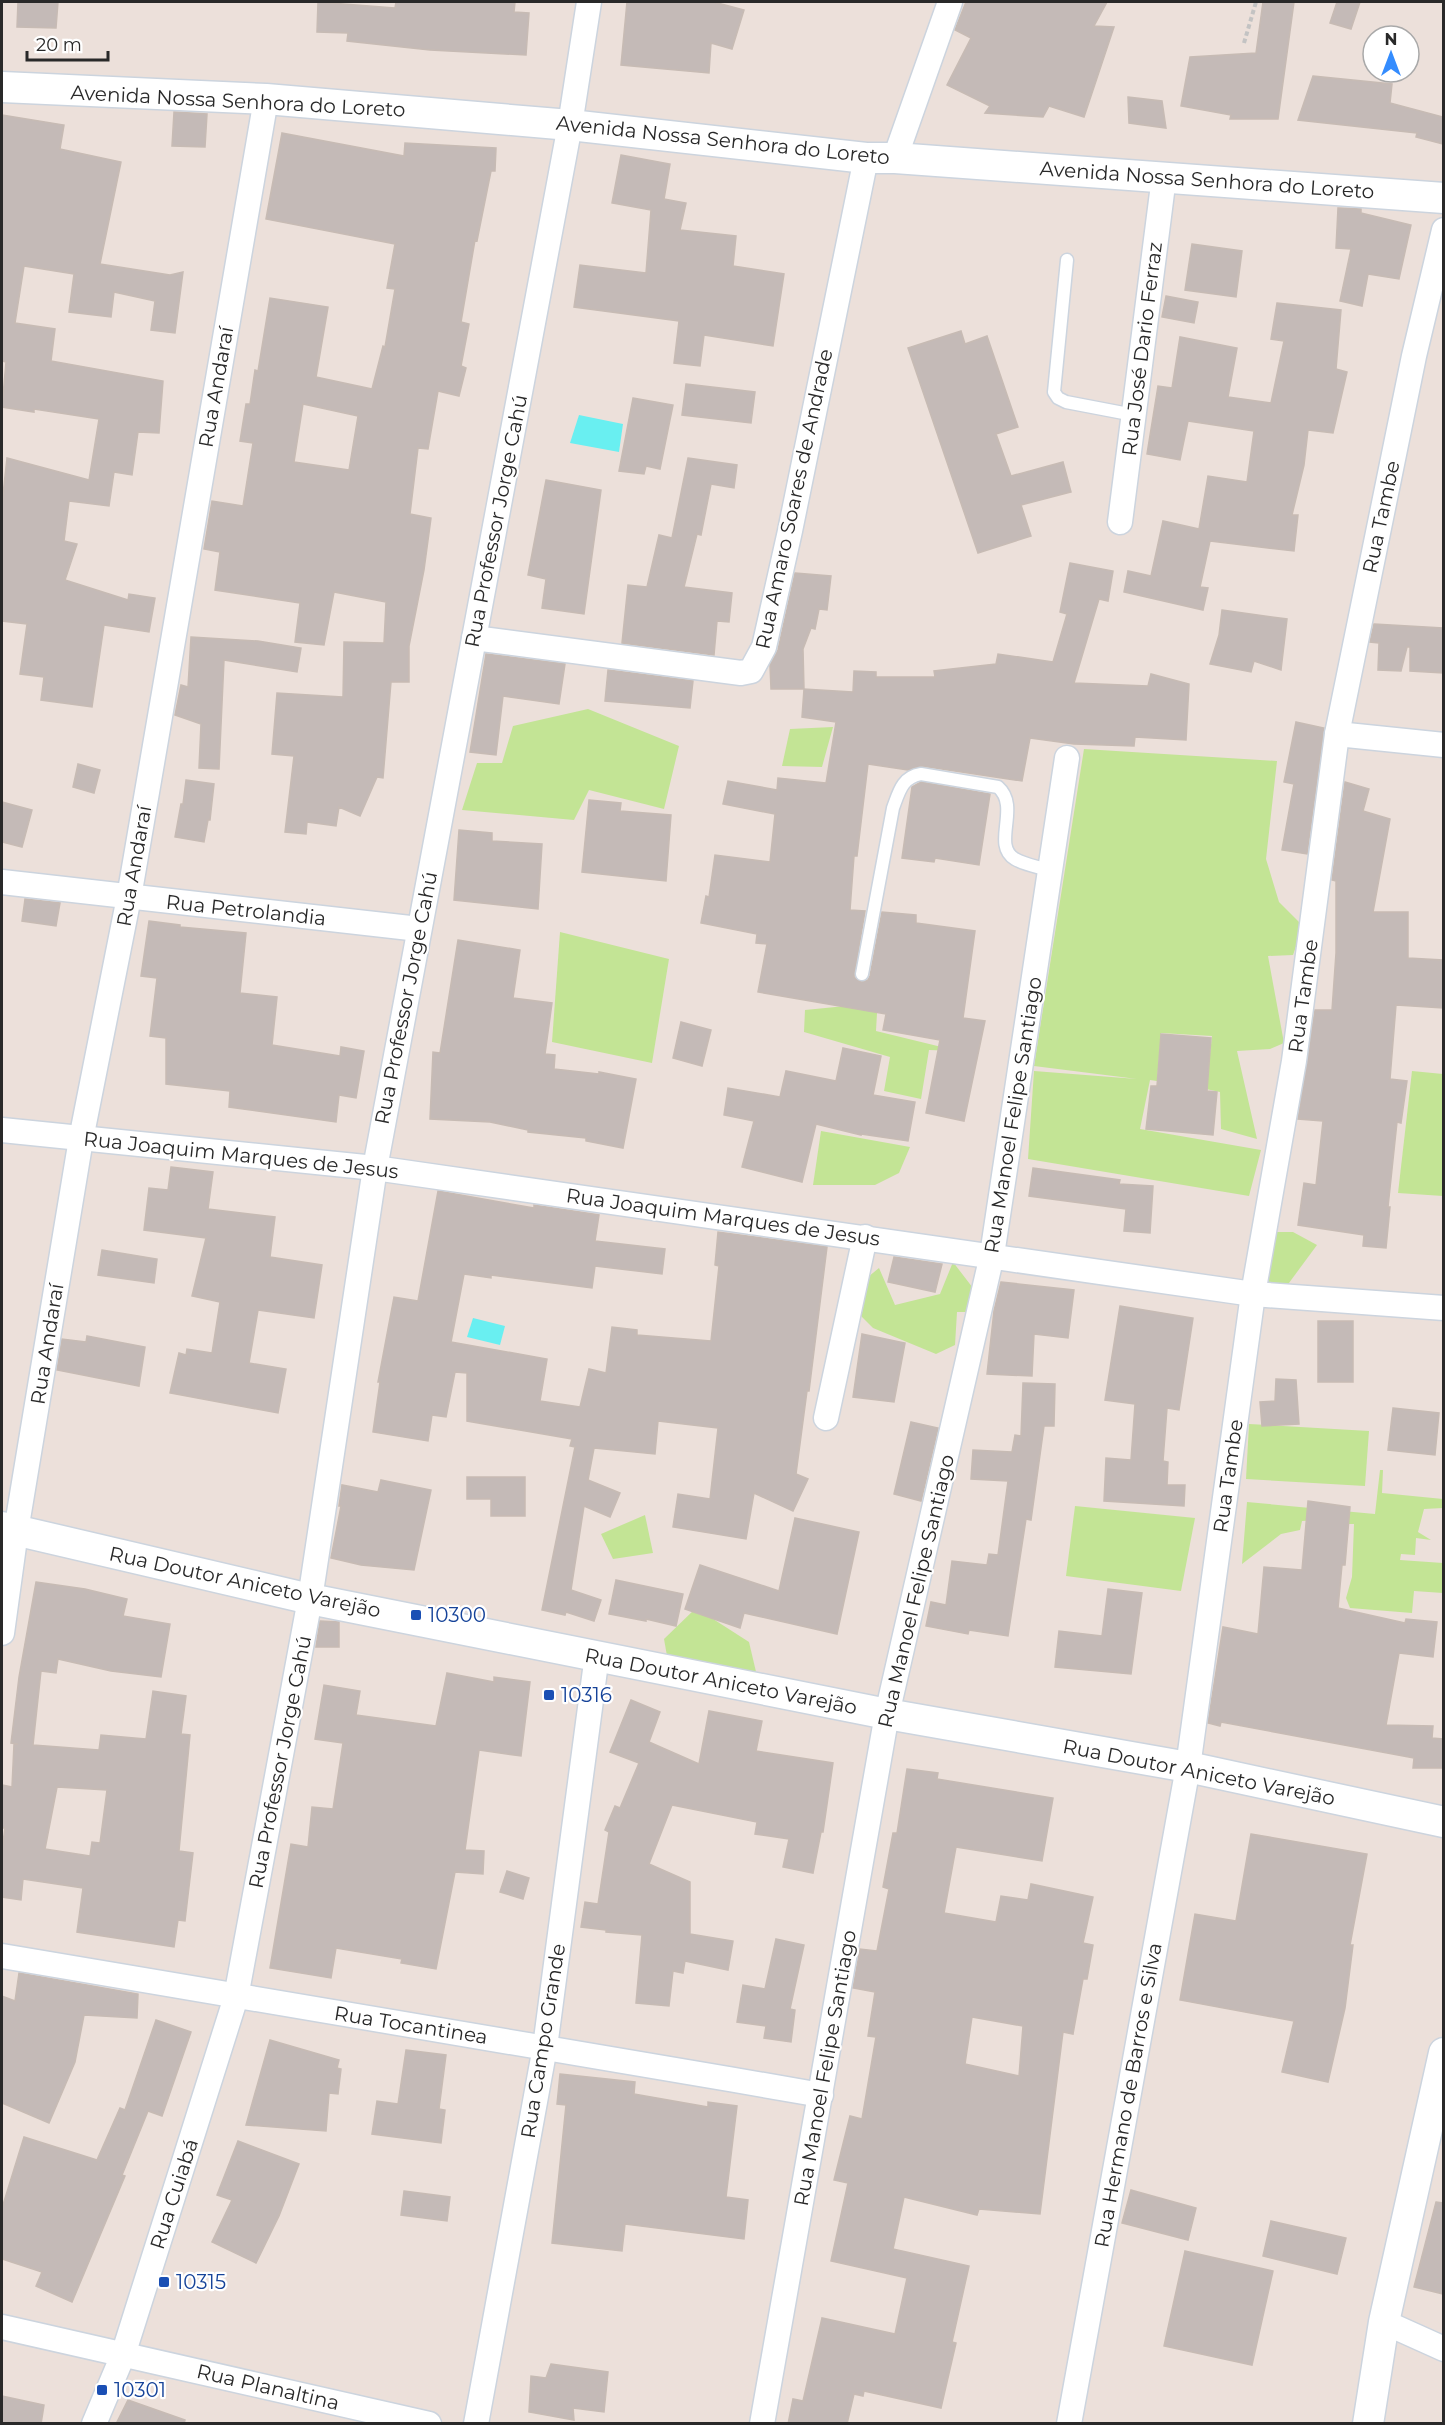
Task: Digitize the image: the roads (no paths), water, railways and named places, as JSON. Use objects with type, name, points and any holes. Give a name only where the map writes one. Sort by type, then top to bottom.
[{"type":"street","name":"Rua Professor Jorge Cahú","points":[[236,1997],[310,1599],[375,1168],[570,124],[590,2]]},
{"type":"street","name":"Rua Amaro Soares de Andrade","points":[[474,638],[741,673],[751,672],[764,647],[880,158],[950,2]]},
{"type":"street","name":"Avenida Nossa Senhora do Loreto","points":[[2,87],[266,99],[570,124],[880,158],[1443,198]]},
{"type":"street","name":"Rua Andaraí","points":[[2,1633],[9,1529],[81,1139],[129,897],[266,99]]},
{"type":"street","name":"Rua José Dario Ferraz","points":[[1120,522],[1164,177]]},
{"type":"street","name":"Rua Tambe","points":[[1188,1767],[1253,1294],[1294,1061],[1337,734],[1414,357],[1443,230]]},
{"type":"street","points":[[1337,734],[1443,746]]},
{"type":"street","name":"Rua Manoel Felipe Santiago","points":[[762,2424],[887,1714],[992,1255],[1067,758]]},
{"type":"street","name":"Rua Petrolandia","points":[[2,882],[419,929]]},
{"type":"street","name":"Rua Joaquim Marques de Jesus","points":[[2,1130],[375,1168],[1253,1294],[1443,1308]]},
{"type":"street","points":[[826,1418],[865,1237]]},
{"type":"street","name":"Rua Doutor Aniceto Varejão","points":[[9,1529],[310,1599],[887,1714],[1188,1767],[1443,1822]]},
{"type":"street","name":"Rua Campo Grande","points":[[476,2424],[545,2047],[597,1656]]},
{"type":"street","name":"Rua Hermano de Barros e Silva","points":[[1069,2424],[1188,1767]]},
{"type":"street","name":"Rua Tocantinea","points":[[2,1956],[821,2095]]},
{"type":"street","name":"Rua Cuiabá","points":[[94,2424],[123,2355],[236,1997]]},
{"type":"street","points":[[1368,2424],[1384,2322],[1443,2053]]},
{"type":"street","points":[[1384,2322],[1443,2349]]},
{"type":"street","name":"Rua Planaltina","points":[[2,2327],[429,2424]]},
{"type":"lane","points":[[1067,260],[1054,392],[1058,398],[1066,402],[1134,415]]},
{"type":"lane","points":[[862,974],[893,808],[904,780],[912,775],[921,774],[998,787],[1005,793],[1007,799],[1005,835],[1006,847],[1010,855],[1017,860],[1051,871]]},
{"type":"water","points":[[579,415],[623,424],[619,452],[570,443]]},
{"type":"water","points":[[473,1318],[505,1326],[500,1345],[467,1337]]},
{"type":"place","name":"10300","points":[[416,1615]]},
{"type":"place","name":"10316","points":[[549,1695]]},
{"type":"place","name":"10315","points":[[164,2282]]},
{"type":"place","name":"10301","points":[[102,2390]]}]
